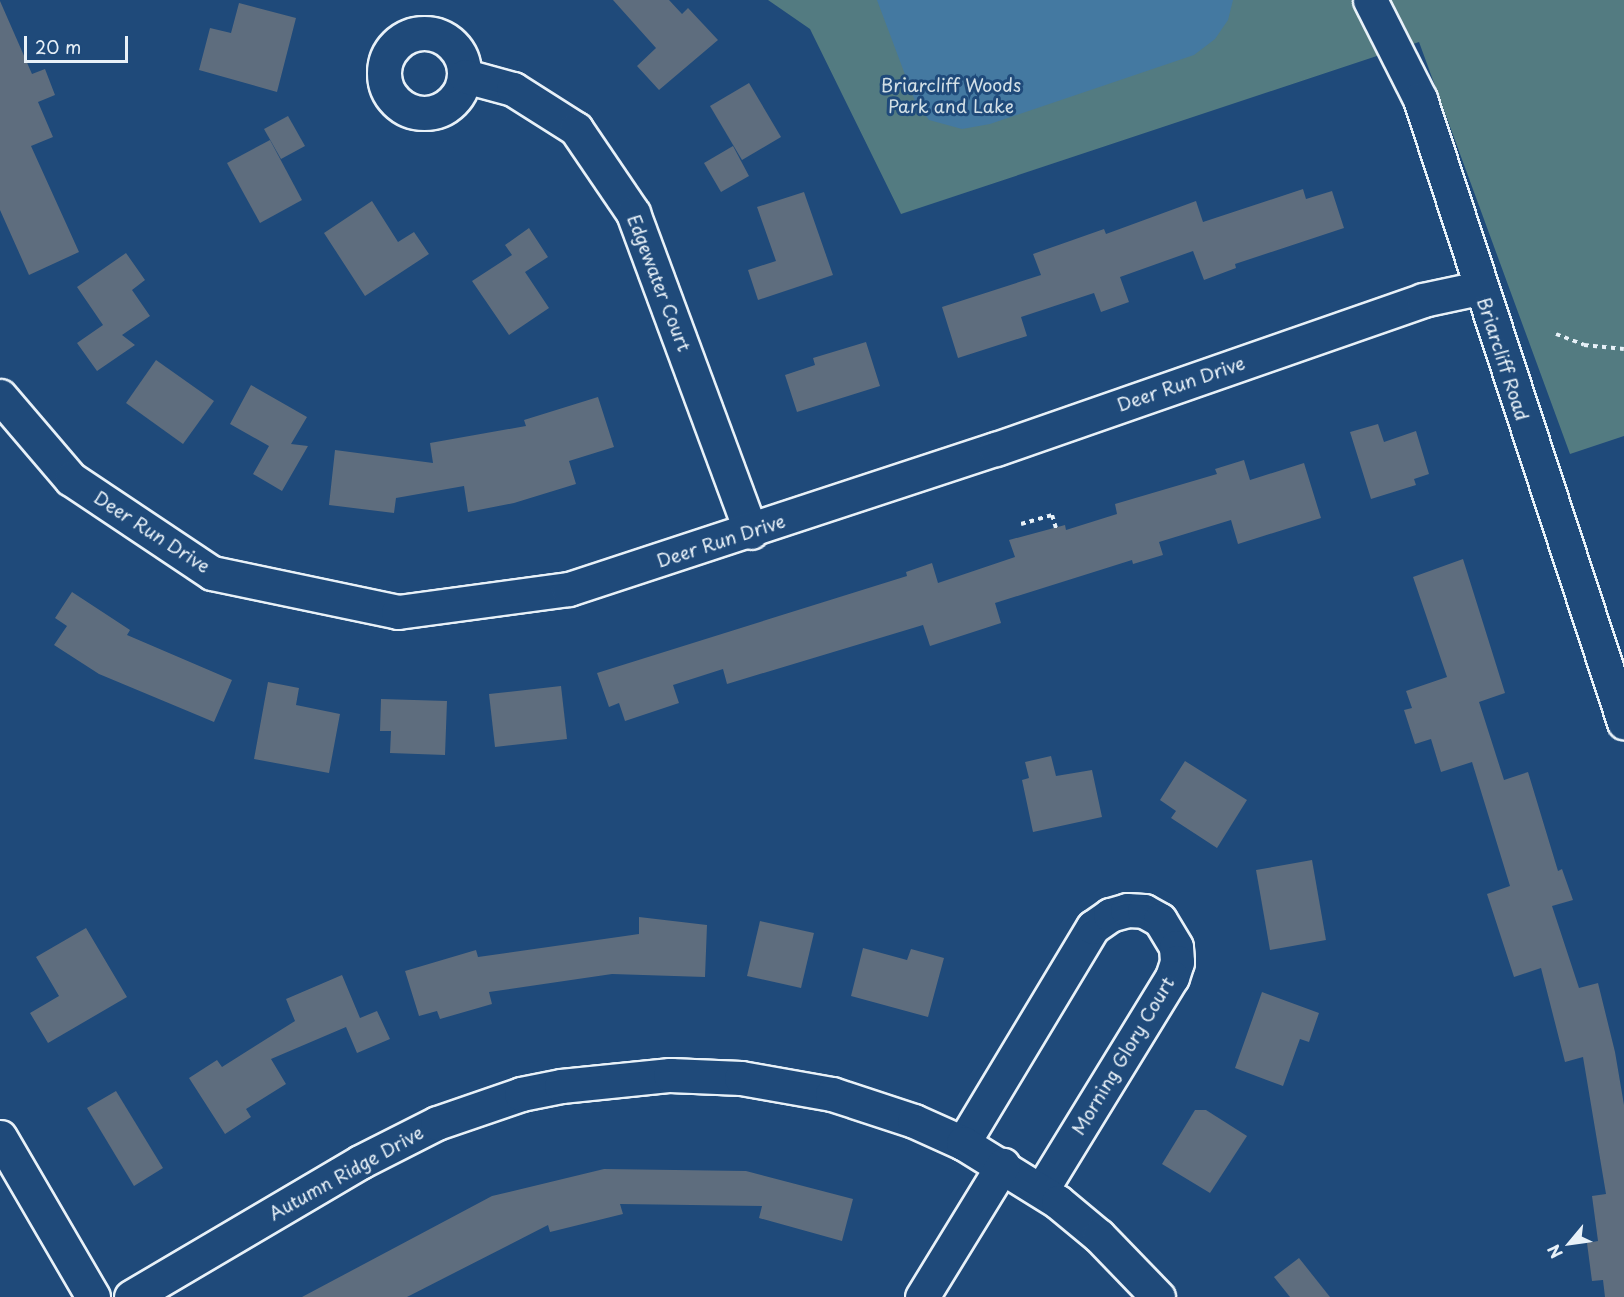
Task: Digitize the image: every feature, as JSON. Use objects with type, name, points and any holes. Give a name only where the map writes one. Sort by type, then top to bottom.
[{"type":"street","name":"Briarcliff Road","points":[[1370,0],[1420,99],[1479,288],[1622,710]]},
{"type":"street","name":"Edgewater Court","points":[[465,76],[513,88],[576,129],[633,213],[751,532]]},
{"type":"street","name":"Deer Run Drive","points":[[0,396],[71,479],[213,573],[398,612],[569,589],[751,532],[1423,300],[1479,288]]},
{"type":"street","name":"Morning Glory Court","points":[[963,1143],[1093,927],[1110,915],[1127,910],[1144,911],[1160,920],[1176,947],[1177,962],[1172,976],[1042,1189]]},
{"type":"street","name":"Autumn Ridge Drive","points":[[131,1297],[409,1136],[483,1106],[561,1086],[670,1075],[772,1082],[877,1107],[963,1143],[1042,1189],[1099,1236],[1158,1297]]},
{"type":"street","points":[[0,1137],[93,1297]]},
{"type":"street","points":[[922,1297],[1003,1165]]},
{"type":"path","points":[[1556,334],[1594,347],[1624,349]]},
{"type":"path","points":[[1021,524],[1052,514],[1056,528]]},
{"type":"green space","name":"Briarcliff Woods Park and Lake","points":[[768,0],[1624,0],[1624,436],[1570,454],[1419,42],[901,214],[810,29]]},
{"type":"water","points":[[877,0],[1233,0],[1228,20],[1215,39],[1194,55],[990,124],[962,129],[929,120],[915,101]]},
{"type":"building","points":[[613,0],[669,0],[682,14],[688,8],[718,40],[659,90],[637,66],[656,48]]},
{"type":"building","points":[[0,1],[32,74],[45,69],[55,95],[38,102],[53,137],[31,146],[79,252],[29,275],[0,210]]},
{"type":"building","points":[[239,3],[296,18],[277,92],[199,70],[210,28],[231,33]]},
{"type":"building","points":[[749,83],[781,137],[742,160],[710,106]]},
{"type":"building","points":[[288,116],[305,146],[281,159],[264,129]]},
{"type":"building","points":[[270,140],[302,200],[260,223],[227,163]]},
{"type":"building","points":[[733,146],[749,176],[721,192],[704,163]]},
{"type":"building","points":[[1303,189],[1306,199],[1332,191],[1344,228],[1235,264],[1236,268],[1204,280],[1193,251],[1120,277],[1129,302],[1101,312],[1094,293],[1021,317],[1027,336],[958,358],[942,307],[1041,275],[1033,254],[1104,229],[1106,234],[1196,201],[1203,222]]},
{"type":"building","points":[[804,192],[833,275],[758,300],[748,270],[776,261],[757,207]]},
{"type":"building","points":[[372,201],[398,242],[414,232],[429,254],[365,296],[324,233]]},
{"type":"building","points":[[529,228],[548,257],[525,272],[549,308],[509,335],[472,281],[512,255],[505,245]]},
{"type":"building","points":[[126,253],[145,280],[132,290],[150,316],[122,335],[135,345],[97,371],[77,343],[103,325],[77,287]]},
{"type":"building","points":[[866,342],[880,386],[797,412],[785,375],[815,365],[813,358]]},
{"type":"building","points":[[156,360],[214,401],[183,444],[126,403]]},
{"type":"building","points":[[251,385],[307,417],[291,444],[308,446],[282,491],[253,474],[269,446],[230,424]]},
{"type":"building","points":[[598,397],[614,447],[569,461],[576,484],[514,503],[468,512],[464,486],[396,498],[394,513],[329,505],[335,450],[433,463],[430,443],[526,426],[524,420]]},
{"type":"building","points":[[1378,424],[1384,442],[1416,431],[1429,474],[1414,479],[1416,485],[1371,499],[1350,432]]},
{"type":"building","points":[[1244,460],[1250,480],[1304,463],[1321,518],[1238,544],[1231,520],[1159,542],[1163,555],[1133,564],[1132,560],[995,603],[1001,623],[930,646],[923,625],[727,684],[723,669],[673,685],[679,703],[625,721],[619,703],[609,707],[597,673],[907,576],[906,572],[932,563],[938,583],[1015,557],[1009,540],[1065,525],[1066,530],[1117,514],[1115,504],[1217,474],[1215,469]]},
{"type":"building","points":[[1463,559],[1505,693],[1479,702],[1504,780],[1528,772],[1558,871],[1562,869],[1573,900],[1552,906],[1579,988],[1598,983],[1615,1052],[1624,1105],[1624,1297],[1605,1297],[1603,1280],[1592,1281],[1587,1243],[1598,1241],[1592,1196],[1606,1194],[1583,1057],[1565,1062],[1541,968],[1514,977],[1487,894],[1510,886],[1472,762],[1441,772],[1431,739],[1415,744],[1404,710],[1412,708],[1406,691],[1447,677],[1413,577]]},
{"type":"building","points":[[72,592],[130,630],[127,635],[232,680],[214,722],[99,674],[54,645],[67,626],[55,618]]},
{"type":"building","points":[[268,682],[299,688],[296,705],[340,714],[329,773],[254,759]]},
{"type":"building","points":[[561,686],[567,739],[495,747],[489,694]]},
{"type":"building","points":[[381,699],[447,701],[445,755],[390,753],[391,731],[380,731]]},
{"type":"building","points":[[1051,756],[1056,776],[1092,770],[1102,817],[1033,832],[1022,780],[1029,778],[1025,762]]},
{"type":"building","points":[[1185,761],[1247,800],[1217,848],[1171,818],[1176,811],[1160,800]]},
{"type":"building","points":[[1312,860],[1326,940],[1270,950],[1256,870]]},
{"type":"building","points":[[639,917],[707,925],[705,977],[612,974],[489,992],[492,1004],[440,1019],[437,1011],[419,1016],[405,971],[476,950],[478,957],[639,934]]},
{"type":"building","points":[[760,921],[814,933],[801,988],[747,976]]},
{"type":"building","points":[[86,928],[127,997],[48,1043],[30,1013],[59,996],[36,957]]},
{"type":"building","points":[[863,948],[907,960],[911,949],[944,958],[928,1017],[851,996]]},
{"type":"building","points":[[342,975],[360,1018],[377,1011],[390,1039],[357,1053],[346,1027],[271,1059],[286,1084],[246,1109],[251,1117],[225,1134],[189,1078],[217,1060],[222,1067],[295,1021],[286,999]]},
{"type":"building","points":[[1262,992],[1319,1013],[1309,1042],[1300,1039],[1283,1086],[1235,1068]]},
{"type":"building","points":[[116,1091],[163,1168],[134,1186],[87,1108]]},
{"type":"building","points":[[1195,1110],[1206,1110],[1247,1136],[1210,1193],[1162,1164]]},
{"type":"building","points":[[604,1169],[746,1171],[853,1199],[842,1241],[759,1218],[762,1206],[620,1204],[623,1214],[550,1232],[548,1225],[407,1297],[302,1297],[492,1196]]},
{"type":"building","points":[[1299,1258],[1330,1297],[1290,1297],[1274,1277]]}]
